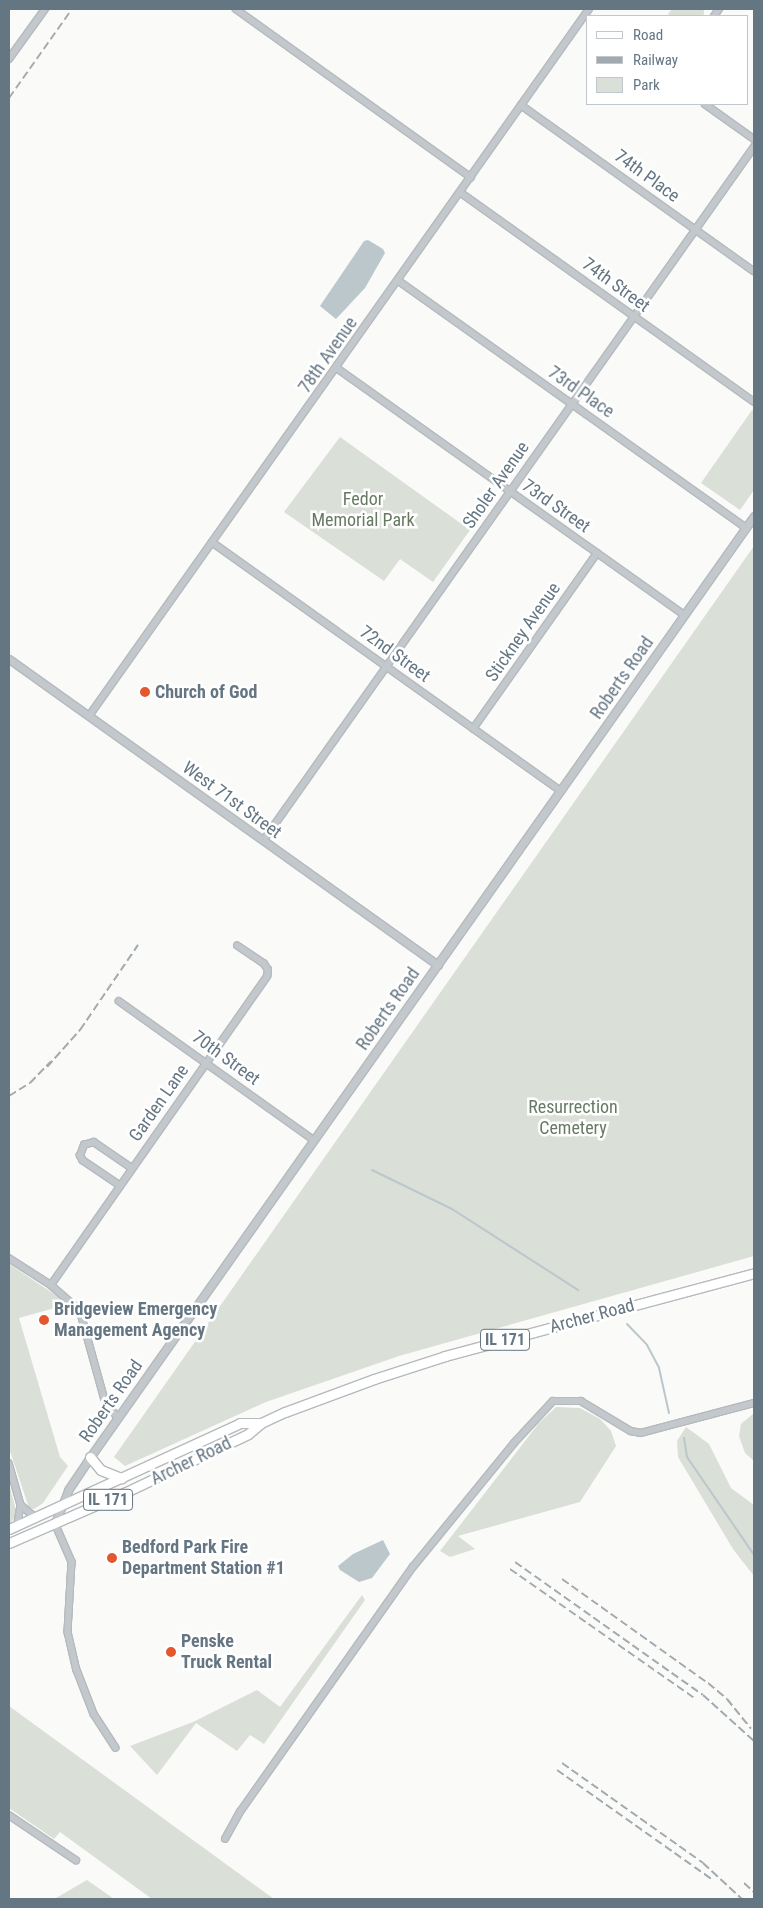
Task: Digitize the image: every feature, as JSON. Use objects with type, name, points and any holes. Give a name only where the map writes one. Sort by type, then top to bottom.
[{"type":"main road","name":"Archer Road","points":[[9,1529],[64,1506],[240,1423],[260,1423],[374,1379],[445,1356],[754,1273]]},
{"type":"main road","name":"Archer Road","points":[[9,1542],[55,1523],[248,1434],[260,1423]]},
{"type":"main road","points":[[90,1457],[101,1470],[121,1478]]},
{"type":"street","points":[[9,59],[45,9]]},
{"type":"street","points":[[236,9],[471,177]]},
{"type":"street","name":"78th Avenue","points":[[89,716],[337,368],[521,105],[585,18]]},
{"type":"street","name":"74th Place","points":[[521,105],[754,271]]},
{"type":"street","points":[[706,105],[754,139]]},
{"type":"street","name":"Sholer Avenue","points":[[263,840],[754,146]]},
{"type":"street","name":"74th Street","points":[[460,192],[754,402]]},
{"type":"street","name":"73rd Place","points":[[398,281],[746,528]]},
{"type":"street","name":"73rd Street","points":[[337,368],[684,615]]},
{"type":"street","name":"Roberts Road","points":[[55,1523],[64,1506],[68,1490],[90,1457],[754,516]]},
{"type":"street","name":"72nd Street","points":[[212,542],[561,791]]},
{"type":"street","name":"Stickney Avenue","points":[[473,729],[597,553]]},
{"type":"street","name":"West 71st Street","points":[[9,659],[438,965]]},
{"type":"street","name":"Garden Lane","points":[[51,1285],[267,976],[264,964],[237,946]]},
{"type":"street","name":"70th Street","points":[[119,1001],[314,1140]]},
{"type":"street","points":[[120,1186],[84,1161],[80,1156],[84,1145],[94,1142],[132,1168]]},
{"type":"street","points":[[9,1258],[51,1285],[80,1310],[105,1400],[118,1418]]},
{"type":"street","points":[[226,1839],[240,1812],[413,1567],[514,1443],[553,1401],[581,1401],[631,1431],[641,1433],[754,1403]]},
{"type":"street","points":[[9,1464],[21,1505],[18,1525]]},
{"type":"street","points":[[21,1505],[36,1518]]},
{"type":"street","points":[[55,1523],[72,1562],[68,1632],[75,1663],[84,1694],[116,1748]]},
{"type":"street","points":[[9,1814],[76,1860]]},
{"type":"green space","points":[[672,9],[704,9],[703,15],[668,14]]},
{"type":"green space","points":[[752,410],[754,411],[754,490],[740,510],[701,483]]},
{"type":"green space","name":"Fedor Memorial Park","points":[[340,437],[470,530],[433,582],[400,559],[384,581],[284,512]]},
{"type":"green space","name":"Resurrection Cemetery","points":[[754,546],[754,1256],[399,1356],[266,1402],[125,1466],[114,1457]]},
{"type":"green space","points":[[9,1264],[69,1304],[19,1318],[60,1457],[68,1466],[43,1503],[34,1509],[29,1508],[9,1448]]},
{"type":"green space","points":[[556,1407],[580,1408],[600,1419],[611,1431],[616,1446],[580,1502],[458,1536],[475,1549],[450,1557],[440,1551],[539,1423]]},
{"type":"green space","points":[[754,1413],[754,1461],[745,1453],[739,1436],[741,1424]]},
{"type":"green space","points":[[686,1427],[709,1444],[731,1488],[754,1505],[754,1576],[733,1549],[678,1457],[677,1441]]},
{"type":"green space","points":[[9,1483],[17,1515],[9,1525]]},
{"type":"green space","points":[[362,1595],[365,1600],[264,1744],[250,1735],[237,1751],[196,1723],[157,1775],[130,1746],[193,1722],[257,1690],[280,1707]]},
{"type":"green space","points":[[9,1706],[274,1899],[152,1899],[60,1832],[54,1839],[9,1808]]},
{"type":"green space","points":[[87,1880],[114,1899],[56,1899],[56,1898]]},
{"type":"shaded area","points":[[368,240],[383,249],[385,253],[365,288],[336,319],[320,306],[364,241]]},
{"type":"shaded area","points":[[383,1540],[390,1554],[372,1578],[359,1582],[340,1570],[338,1566],[353,1554]]},
{"type":"waterway","points":[[372,1170],[452,1209],[578,1290]]},
{"type":"waterway","points":[[627,1324],[647,1345],[659,1368],[669,1413]]},
{"type":"waterway","points":[[684,1438],[687,1457],[754,1555]]},
{"type":"railway","points":[[9,98],[72,9]]},
{"type":"railway","points":[[47,1067],[80,1030],[138,945]]},
{"type":"railway","points":[[9,1096],[30,1083],[51,1061]]},
{"type":"railway","points":[[515,1562],[703,1695],[754,1741]]},
{"type":"railway","points":[[510,1569],[694,1698]]},
{"type":"railway","points":[[562,1579],[708,1683],[727,1699],[751,1729]]},
{"type":"railway","points":[[562,1763],[703,1863],[742,1899]]},
{"type":"railway","points":[[557,1770],[713,1880]]},
{"type":"railway","points":[[744,1883],[754,1892]]},
{"type":"place","name":"Church of God","points":[[145,692]]},
{"type":"place","name":"Bridgeview Emergency Management Agency","points":[[44,1320]]},
{"type":"place","name":"Bedford Park Fire Department Station #1","points":[[112,1558]]},
{"type":"place","name":"Penske Truck Rental","points":[[171,1652]]}]
